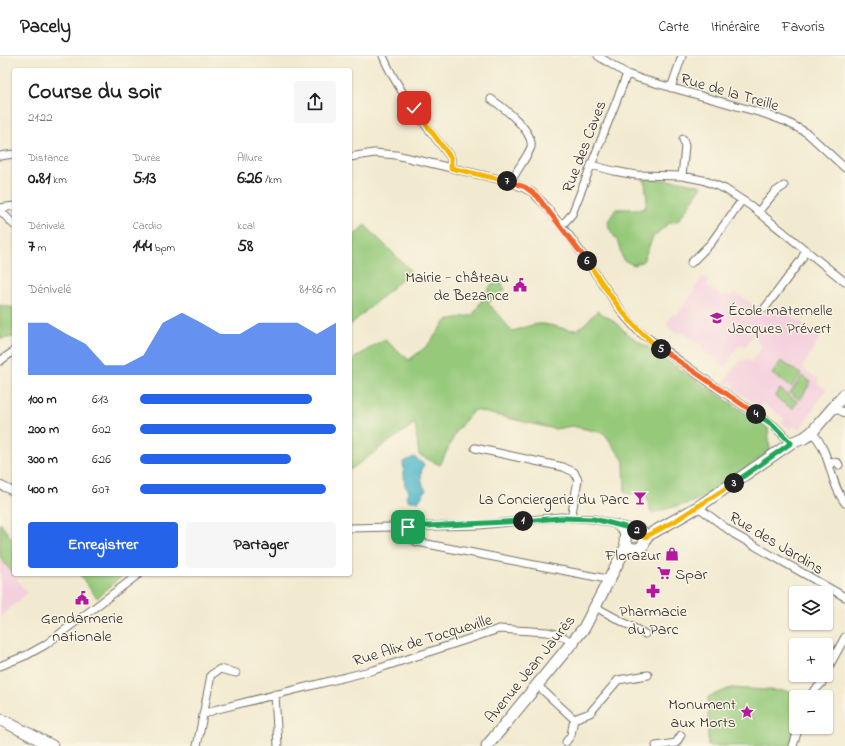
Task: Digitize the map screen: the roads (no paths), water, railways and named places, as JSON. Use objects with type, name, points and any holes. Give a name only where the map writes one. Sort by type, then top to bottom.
[{"type":"main road","points":[[695,509],[791,443],[804,438],[812,432],[845,394]]},
{"type":"main road","name":"Avenue Jean Jaurès","points":[[496,746],[574,644],[611,579],[631,539],[643,545],[645,537],[695,509]]},
{"type":"main road","name":"Avenue Jean Jaurès","points":[[574,644],[587,632],[599,609],[611,579]]},
{"type":"main road","name":"Avenue Jean Jaurès","points":[[486,746],[540,687]]},
{"type":"main road","points":[[0,719],[52,746]]},
{"type":"street","points":[[383,56],[391,73],[414,108],[451,158],[451,168]]},
{"type":"street","name":"Rue de la Treille","points":[[598,56],[626,74],[765,114],[787,122],[807,133],[845,168]]},
{"type":"street","points":[[671,88],[682,56]]},
{"type":"street","name":"Rue des Caves","points":[[560,223],[565,222],[572,214],[626,74]]},
{"type":"street","points":[[491,99],[513,116],[524,128],[531,142],[529,151],[511,182]]},
{"type":"street","points":[[682,176],[685,146],[683,139]]},
{"type":"street","points":[[0,156],[12,154]]},
{"type":"street","points":[[352,157],[365,154],[384,154],[511,182],[525,187],[537,196],[560,223],[624,314],[638,331],[717,388],[773,425],[791,443]]},
{"type":"street","points":[[591,165],[614,172],[636,175],[682,176],[712,183],[742,200],[845,282]]},
{"type":"street","points":[[758,212],[774,192],[784,186]]},
{"type":"street","points":[[691,263],[711,243],[742,200]]},
{"type":"street","points":[[12,206],[0,209],[12,223]]},
{"type":"street","points":[[765,308],[801,260],[806,250]]},
{"type":"street","points":[[0,361],[12,352]]},
{"type":"street","points":[[833,407],[845,413]]},
{"type":"street","points":[[812,432],[824,449],[839,495],[845,503]]},
{"type":"street","points":[[475,448],[563,467],[574,472],[578,480],[571,518]]},
{"type":"street","points":[[828,461],[839,465]]},
{"type":"street","points":[[0,485],[12,491]]},
{"type":"street","name":"Rue des Jardins","points":[[695,509],[734,534],[845,597]]},
{"type":"street","points":[[352,528],[479,525],[571,518],[594,519],[614,523],[631,539]]},
{"type":"street","points":[[408,527],[408,536],[417,542],[611,579]]},
{"type":"street","points":[[124,586],[129,576]]},
{"type":"street","points":[[0,666],[27,655],[45,645],[136,576]]},
{"type":"street","points":[[599,609],[645,634]]},
{"type":"street","name":"Rue Alix de Tocqueville","points":[[203,715],[275,694],[374,670],[499,629],[547,632],[560,635],[574,644]]},
{"type":"street","points":[[833,659],[845,637]]},
{"type":"street","points":[[197,746],[211,675],[220,669],[236,673]]},
{"type":"street","points":[[574,719],[590,713],[618,680],[648,676]]},
{"type":"street","points":[[815,690],[822,682]]},
{"type":"street","points":[[540,687],[574,719]]},
{"type":"street","points":[[275,694],[278,746]]},
{"type":"street","points":[[566,742],[571,735],[574,719]]},
{"type":"street","points":[[793,746],[797,734]]},
{"type":"street","points":[[656,746],[676,743],[680,735]]},
{"type":"water","points":[[414,457],[424,464],[421,477],[426,490],[419,501],[409,501],[406,496],[409,491],[405,486],[403,462]]},
{"type":"place","name":"Mairie - château de Bezance","points":[[520,285]]},
{"type":"place","name":"École maternelle Jacques Prévert","points":[[717,318]]},
{"type":"place","name":"La Conciergerie du Parc","points":[[640,498]]},
{"type":"place","name":"Florazur","points":[[672,554]]},
{"type":"place","name":"Spar","points":[[664,573]]},
{"type":"place","name":"Pharmacie du Parc","points":[[653,591]]},
{"type":"place","name":"Gendarmerie nationale","points":[[82,598]]},
{"type":"place","name":"Monument aux Morts","points":[[747,712]]}]
